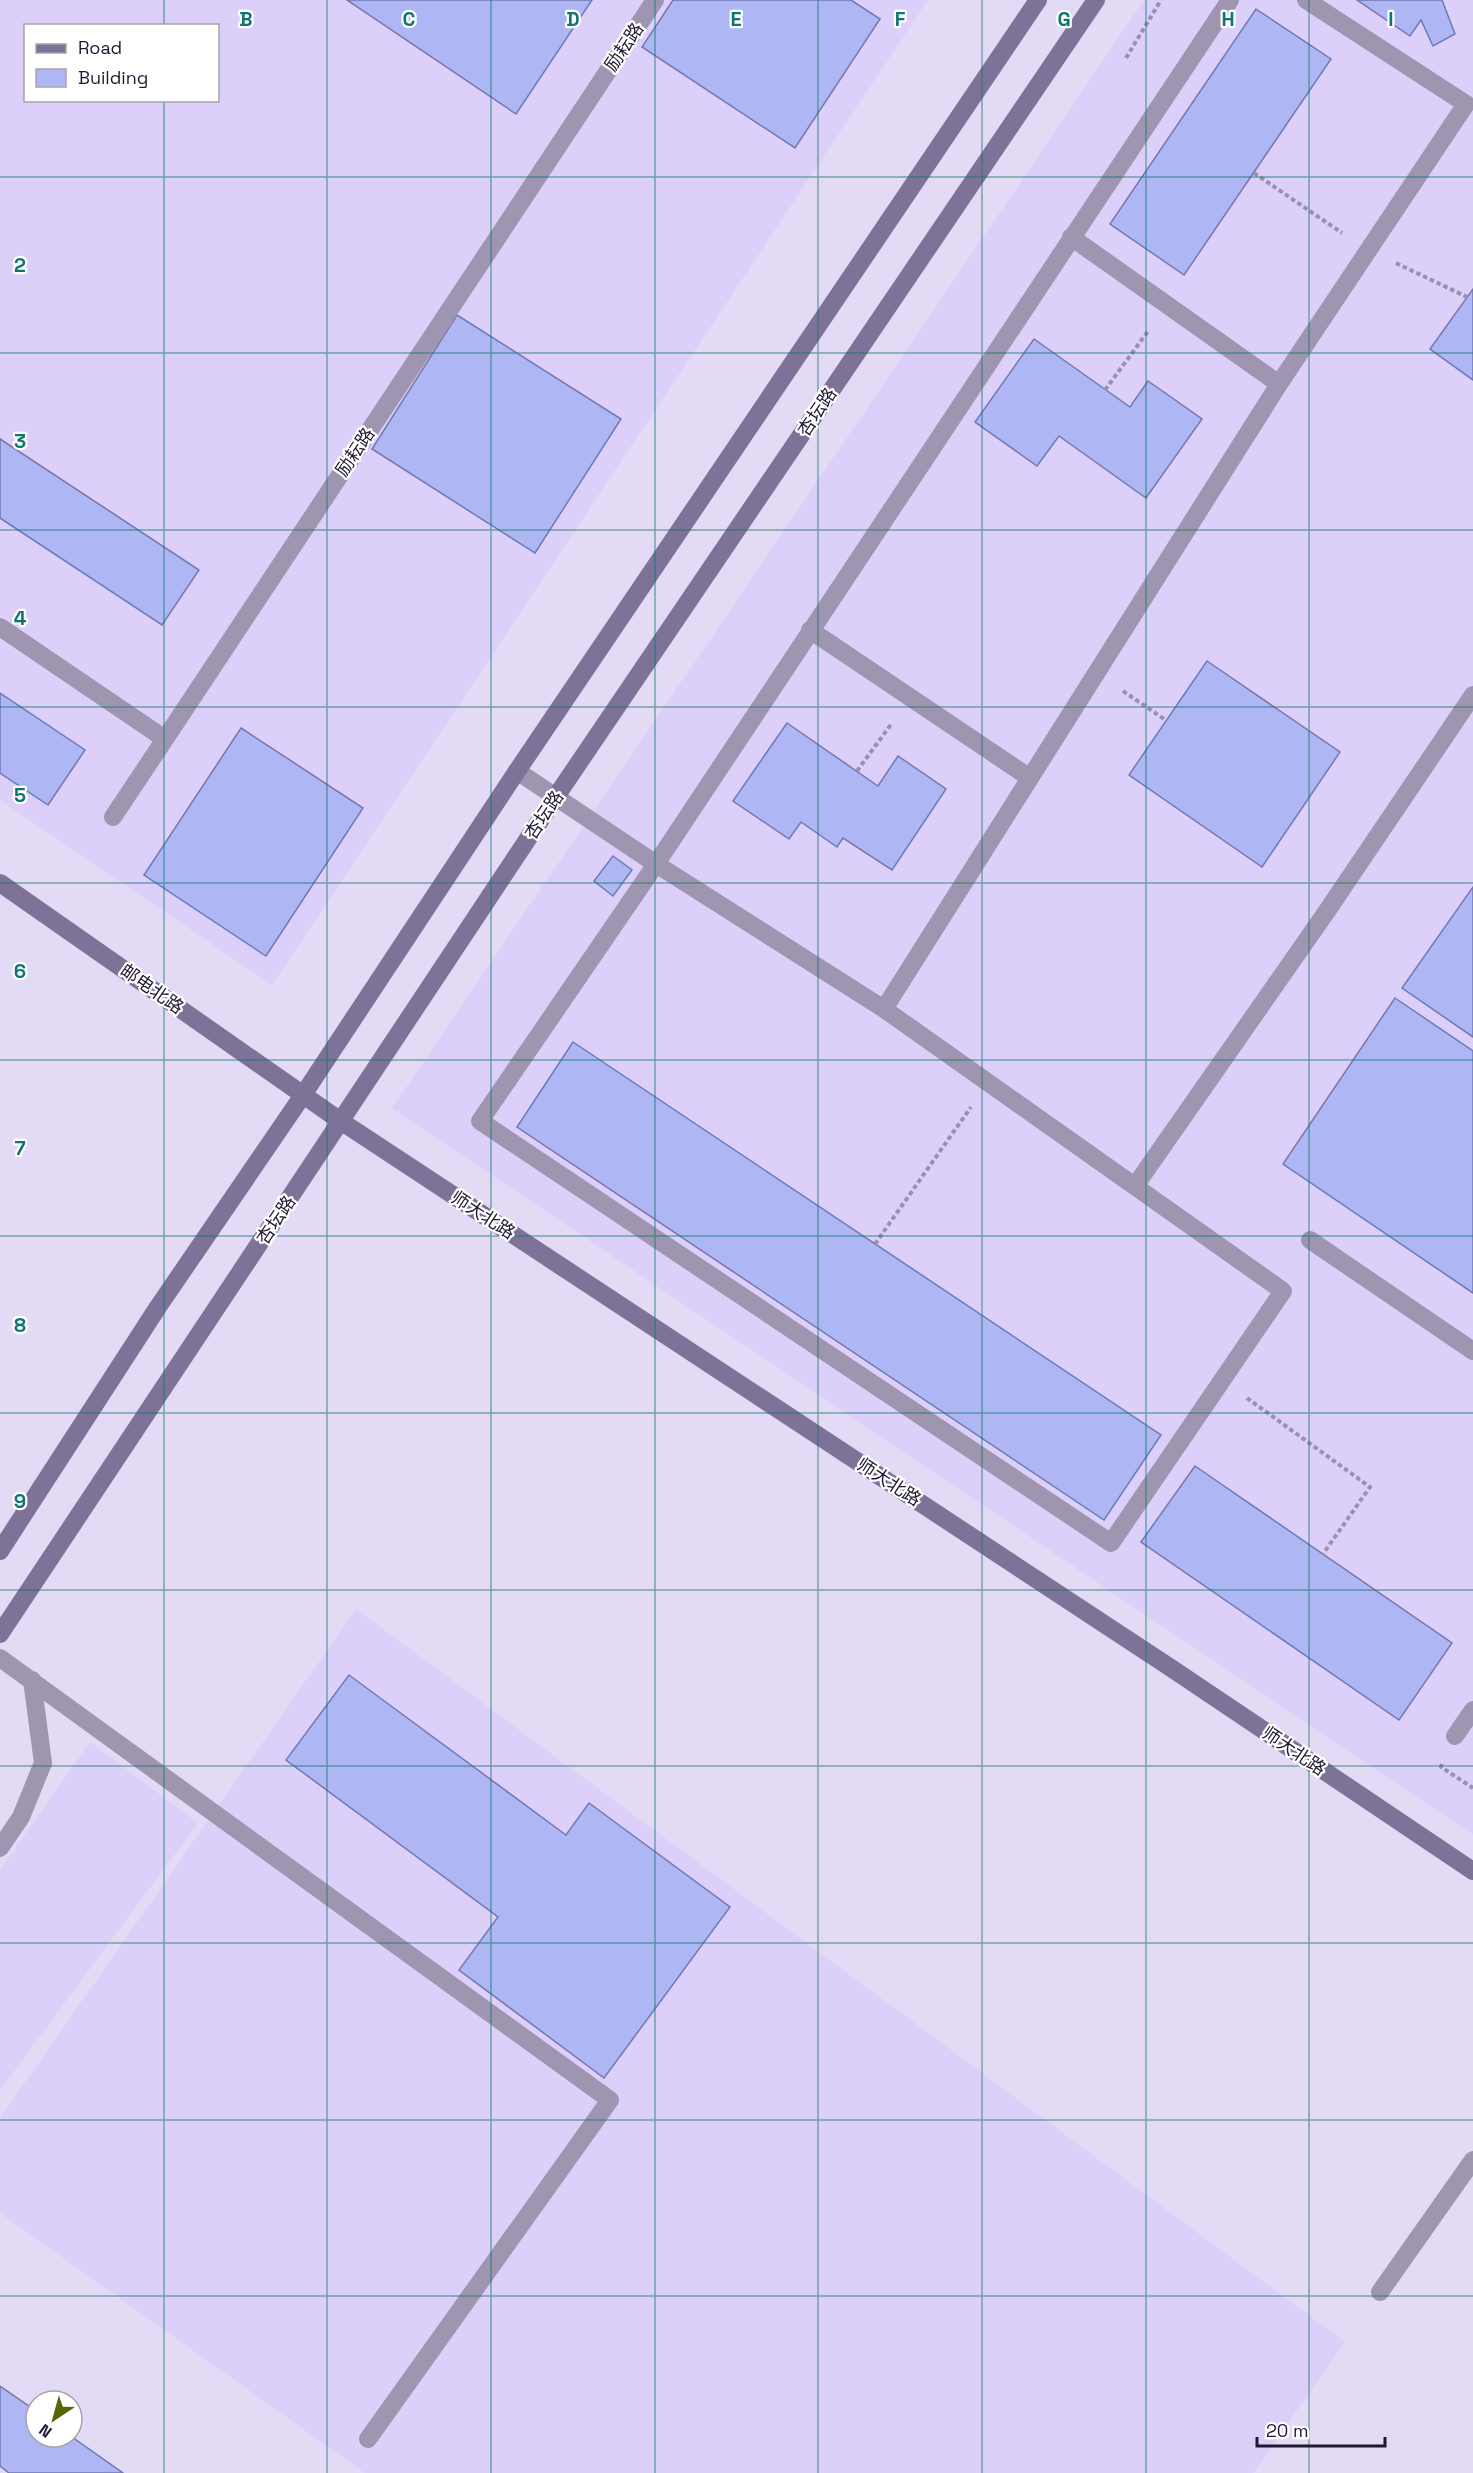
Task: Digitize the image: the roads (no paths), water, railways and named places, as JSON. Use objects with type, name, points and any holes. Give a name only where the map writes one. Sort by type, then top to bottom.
[{"type":"street","name":"励耘路","points":[[113,817],[655,0]]},
{"type":"street","points":[[0,1551],[158,1307],[303,1095],[517,771],[1038,0]]},
{"type":"street","name":"杏坛路","points":[[0,1635],[555,798],[1096,0]]},
{"type":"street","points":[[517,771],[656,864],[884,1009],[1283,1291],[1111,1543],[480,1121],[656,864],[1230,0]]},
{"type":"street","points":[[884,1009],[1279,384],[1471,101],[1306,0]]},
{"type":"street","points":[[1071,237],[1279,384]]},
{"type":"street","points":[[0,627],[165,738]]},
{"type":"street","points":[[810,630],[1030,778]]},
{"type":"street","points":[[1135,1186],[1327,911],[1473,694]]},
{"type":"street","name":"邮电北路","points":[[0,884],[303,1095]]},
{"type":"street","name":"师大北路","points":[[303,1095],[1171,1668],[1473,1871]]},
{"type":"street","points":[[1310,1240],[1473,1351]]},
{"type":"street","points":[[0,1658],[610,2100],[368,2439]]},
{"type":"street","points":[[0,1848],[21,1817],[44,1763],[32,1680]]},
{"type":"street","points":[[1455,1736],[1473,1710]]},
{"type":"street","points":[[1380,2292],[1473,2160]]}]
